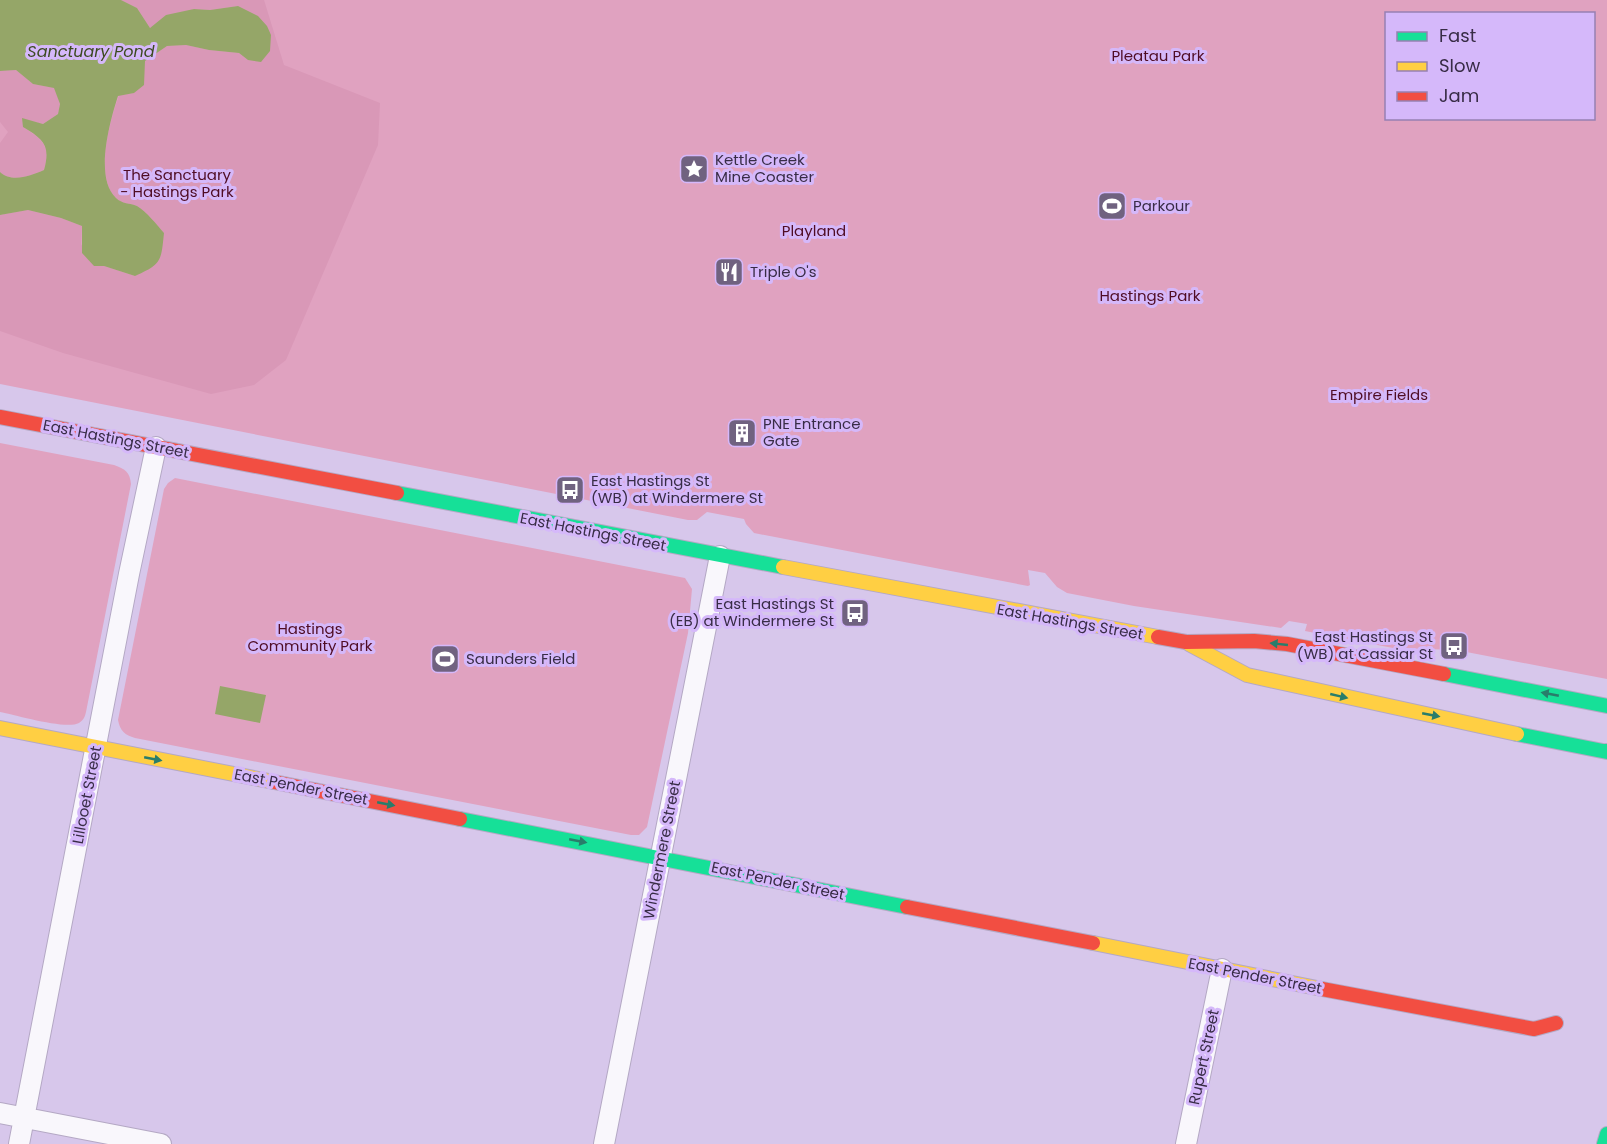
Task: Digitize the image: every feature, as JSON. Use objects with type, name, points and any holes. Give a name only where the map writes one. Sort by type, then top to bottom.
[{"type":"main road","name":"East Hastings Street","points":[[0,417],[720,556],[1186,642],[1254,641],[1287,644],[1607,706]]},
{"type":"main road","name":"East Hastings Street","points":[[1186,642],[1247,675],[1607,752]]},
{"type":"main road","name":"East Pender Street","points":[[0,728],[1534,1029],[1556,1023]]},
{"type":"main road","points":[[1604,1144],[1607,1134]]},
{"type":"street","name":"Lillooet Street","points":[[19,1144],[129,574],[156,447]]},
{"type":"street","name":"Windermere Street","points":[[604,1144],[720,556]]},
{"type":"street","name":"Rupert Street","points":[[1186,1144],[1222,969]]},
{"type":"street","points":[[0,1113],[161,1144]]},
{"type":"green space","name":"Hastings Park","points":[[0,0],[1607,0],[1607,679],[1456,650],[1393,648],[1305,631],[1307,624],[1289,621],[1281,628],[1134,606],[1067,593],[1057,587],[1045,573],[1028,570],[1030,585],[1028,586],[754,533],[744,519],[707,512],[697,520],[0,384]]},
{"type":"green space","name":"The Sanctuary - Hastings Park","points":[[121,0],[264,0],[284,65],[380,103],[378,145],[286,360],[254,385],[211,394],[63,353],[0,331],[0,215],[28,210],[82,226],[81,244],[94,266],[104,266],[135,276],[164,233],[141,209],[118,200],[109,189],[106,177],[106,148],[119,95],[134,93],[145,61],[167,46],[186,45],[239,53],[248,60],[238,6],[210,10],[194,9],[150,28],[137,8]]},
{"type":"green space","points":[[16,70],[33,84],[55,88],[60,104],[58,114],[43,124],[23,119],[23,127],[44,144],[46,162],[44,170],[16,178],[0,172],[0,143],[8,132],[0,122],[0,71]]},
{"type":"green space","points":[[0,443],[114,465],[126,472],[130,480],[86,712],[79,723],[73,725],[0,712]]},
{"type":"green space","name":"Hastings Community Park","points":[[175,478],[685,578],[692,589],[688,633],[647,827],[639,835],[631,835],[135,738],[126,734],[118,720],[164,489]]},
{"type":"water","name":"Sanctuary Pond","points":[[0,0],[121,0],[137,8],[150,28],[166,15],[194,9],[210,10],[238,6],[258,16],[267,26],[271,35],[270,51],[261,62],[248,60],[239,53],[186,45],[167,46],[145,61],[144,85],[134,93],[118,96],[106,149],[105,164],[109,189],[118,200],[141,209],[164,233],[161,256],[155,265],[144,272],[135,276],[104,266],[94,266],[82,253],[82,226],[28,210],[0,215],[0,172],[16,178],[44,170],[46,149],[44,144],[36,135],[23,127],[22,118],[43,124],[58,114],[60,104],[54,88],[33,84],[16,70],[0,71]]},
{"type":"water","points":[[220,686],[266,695],[260,723],[215,714]]},
{"type":"traffic: fast","points":[[397,493],[783,567]]},
{"type":"traffic: fast","points":[[1444,674],[1607,706]]},
{"type":"traffic: fast","points":[[1517,734],[1607,752]]},
{"type":"traffic: fast","points":[[460,819],[907,907]]},
{"type":"traffic: fast","points":[[1604,1144],[1607,1134]]},
{"type":"traffic: slow","points":[[783,567],[1158,637]]},
{"type":"traffic: slow","points":[[1189,644],[1247,675],[1517,734]]},
{"type":"traffic: slow","points":[[0,728],[274,782]]},
{"type":"traffic: slow","points":[[1093,943],[1322,989]]},
{"type":"traffic: jam","points":[[0,417],[397,493]]},
{"type":"traffic: jam","points":[[1158,637],[1186,642],[1254,641],[1287,644],[1444,674]]},
{"type":"traffic: jam","points":[[274,782],[460,819]]},
{"type":"traffic: jam","points":[[907,907],[1093,943]]},
{"type":"traffic: jam","points":[[1322,989],[1534,1029],[1556,1023]]},
{"type":"place","name":"Kettle Creek Mine Coaster","points":[[694,169]]},
{"type":"place","name":"Parkour","points":[[1112,206]]},
{"type":"place","name":"Triple O's","points":[[729,272]]},
{"type":"place","name":"PNE Entrance Gate","points":[[742,433]]},
{"type":"place","name":"East Hastings St (WB) at Windermere St","points":[[570,490]]},
{"type":"place","name":"East Hastings St (EB) at Windermere St","points":[[855,613]]},
{"type":"place","name":"East Hastings St (WB) at Cassiar St","points":[[1454,646]]},
{"type":"place","name":"Saunders Field","points":[[445,659]]},
{"type":"park label","name":"Pleatau Park","points":[[1158,56]]},
{"type":"park label","name":"Playland","points":[[814,231]]},
{"type":"park label","name":"Empire Fields","points":[[1379,395]]}]
